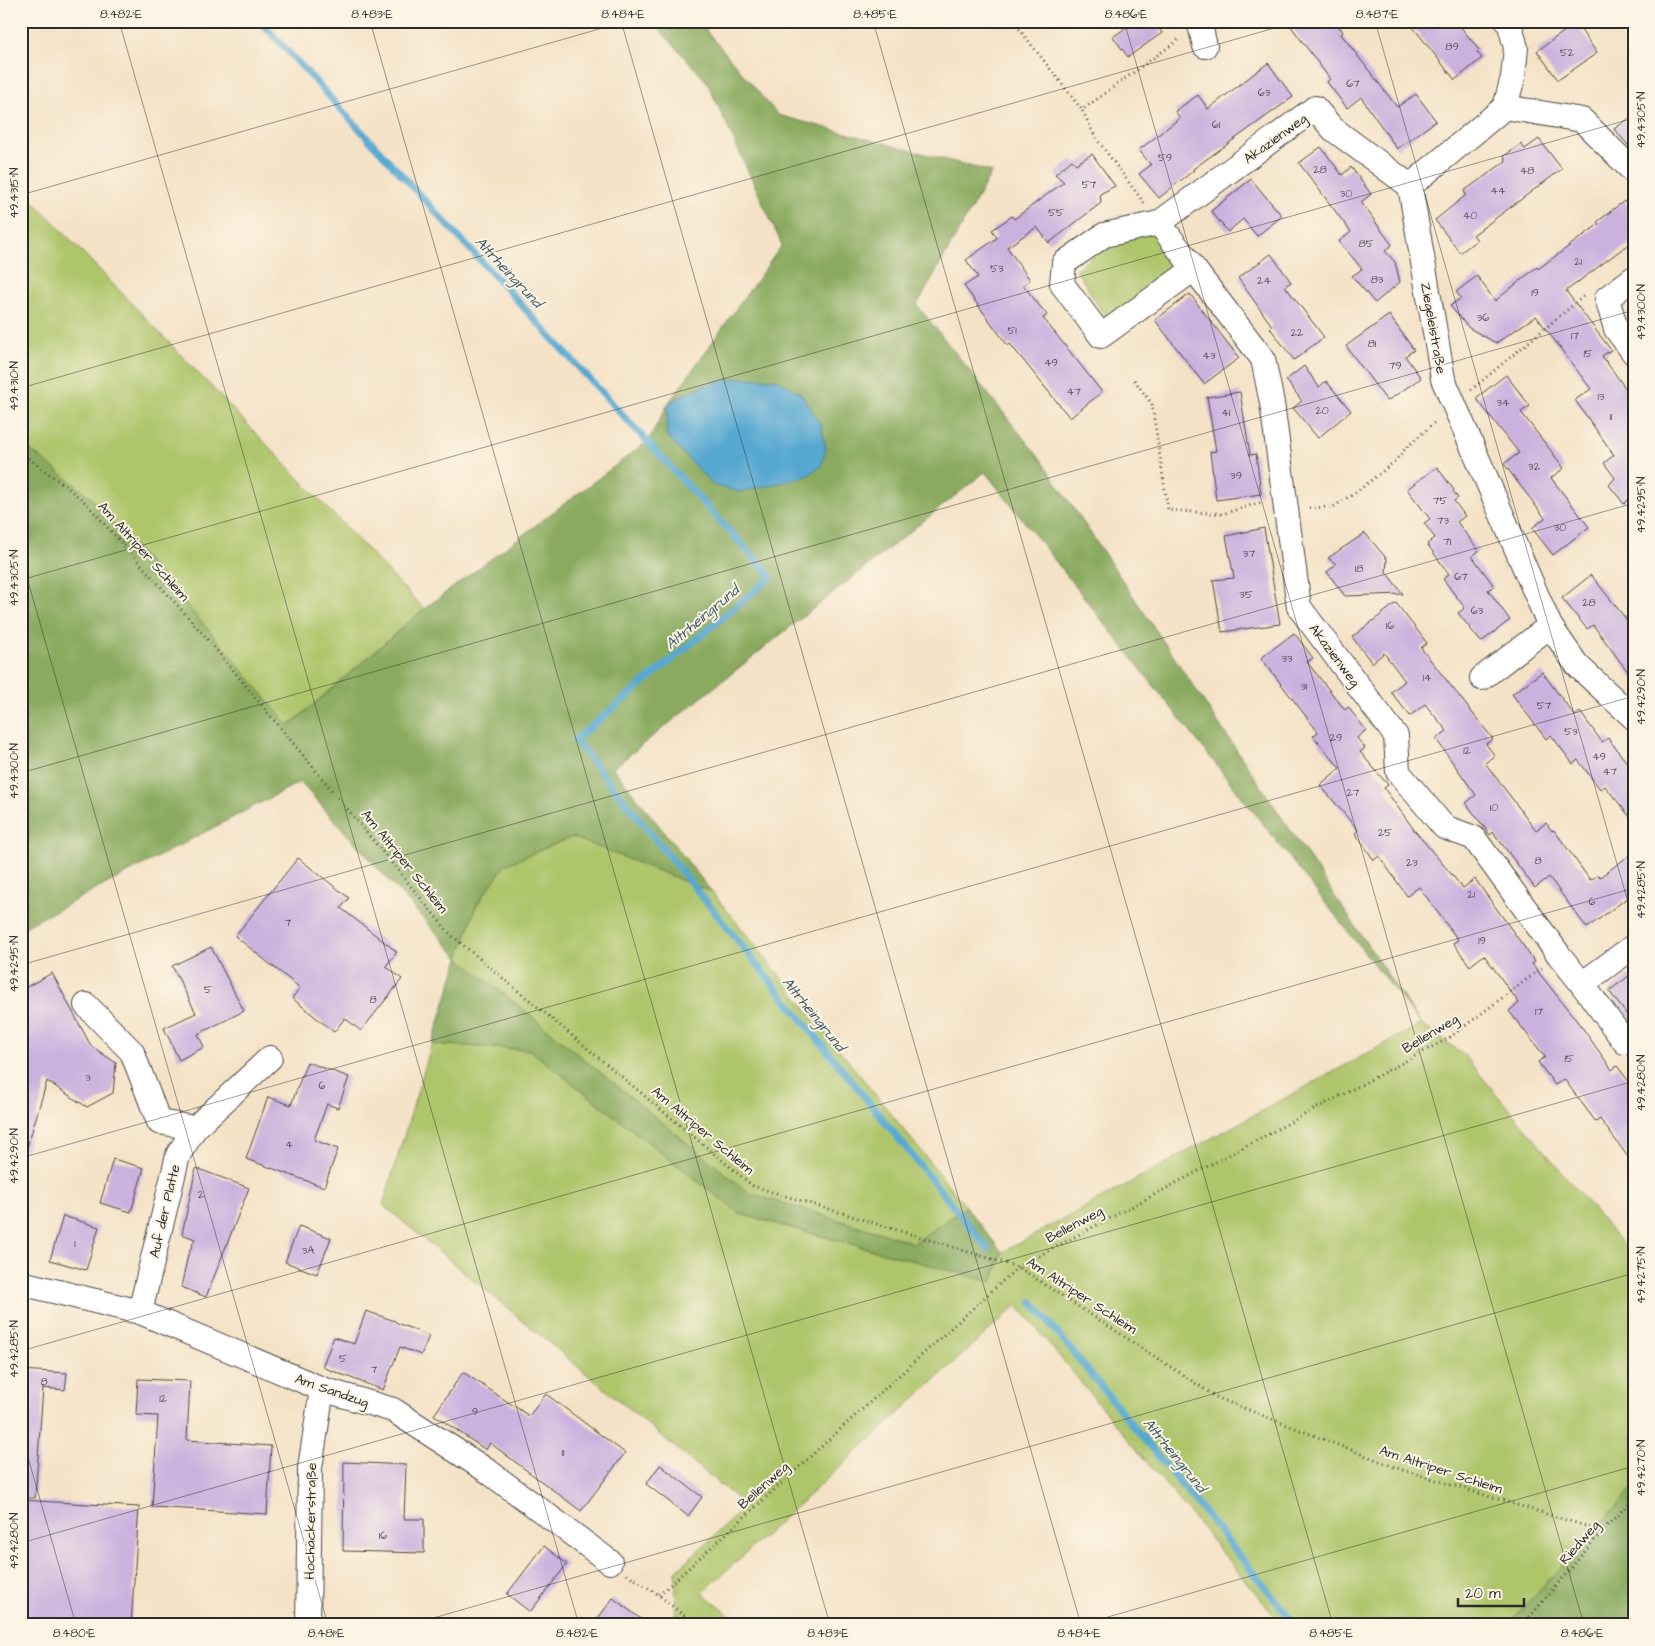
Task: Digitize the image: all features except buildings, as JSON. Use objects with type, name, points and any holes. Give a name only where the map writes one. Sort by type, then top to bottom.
[{"type":"street","points":[[1410,186],[1505,107],[1513,77],[1516,48],[1510,25],[1507,21]]},
{"type":"street","points":[[1505,107],[1582,120],[1634,172]]},
{"type":"street","name":"Akazienweg","points":[[1194,268],[1101,336],[1062,284],[1064,263],[1104,235],[1159,223],[1315,108],[1333,129],[1410,186]]},
{"type":"street","name":"Ziegeleistraße","points":[[1410,186],[1443,379],[1550,626],[1577,665],[1634,718]]},
{"type":"street","name":"Akazienweg","points":[[1159,223],[1263,359],[1272,403],[1286,495],[1286,519],[1299,608],[1396,736],[1398,772],[1444,827],[1474,838],[1559,955],[1626,1042]]},
{"type":"street","points":[[1634,278],[1607,298],[1616,328],[1634,353]]},
{"type":"street","points":[[1482,678],[1550,626]]},
{"type":"street","points":[[1582,984],[1634,946]]},
{"type":"street","points":[[86,1005],[132,1052],[159,1122],[195,1128]]},
{"type":"street","name":"Auf der Platte","points":[[140,1312],[178,1155],[195,1128],[270,1058]]},
{"type":"street","name":"Am Sandzug","points":[[21,1282],[140,1312],[322,1389],[393,1410],[488,1472],[610,1562]]},
{"type":"street","name":"Hochäckerstraße","points":[[308,1625],[310,1468],[322,1389]]},
{"type":"path","points":[[1013,21],[1082,110],[1096,138],[1159,223]]},
{"type":"path","points":[[1082,110],[1202,30]]},
{"type":"path","points":[[1134,380],[1152,404],[1168,510],[1222,514],[1286,495],[1308,508],[1333,507],[1358,491],[1395,461],[1406,448],[1454,405],[1585,295],[1607,298]]},
{"type":"path","name":"Am Altriper Schleim","points":[[21,452],[84,501],[204,635],[451,935],[753,1186],[1018,1267],[1218,1398],[1398,1468],[1602,1532]]},
{"type":"path","name":"Bellenweg","points":[[659,1595],[1018,1267],[1449,1038],[1559,955]]},
{"type":"path","name":"Riedweg","points":[[1523,1625],[1602,1532],[1634,1498]]},
{"type":"path","points":[[610,1562],[659,1595],[695,1625]]},
{"type":"green space","points":[[652,21],[698,21],[778,115],[992,172],[917,305],[1042,461],[1421,1024],[985,472],[613,768],[712,892],[572,837],[505,865],[476,906],[459,958],[300,782],[21,929],[21,443],[88,495],[213,635],[289,726],[424,609],[648,441],[668,404],[782,245],[707,82]]},
{"type":"green space","points":[[21,188],[424,609],[288,726],[213,635],[88,495],[21,443]]},
{"type":"green space","points":[[1160,227],[1187,267],[1106,319],[1076,269],[1121,236]]},
{"type":"green space","points":[[572,837],[712,892],[966,1207],[914,1243],[749,1193],[459,958],[476,906],[505,865]]},
{"type":"green space","points":[[459,958],[749,1193],[914,1243],[966,1207],[1002,1252],[992,1282],[740,1214],[530,1050],[432,1044]]},
{"type":"green space","points":[[1421,1024],[1462,1053],[1634,1258],[1634,1488],[1507,1625],[1282,1625],[1017,1305],[702,1593],[742,1625],[675,1625],[676,1571],[746,1506],[383,1205],[432,1044],[530,1050],[740,1214],[992,1282],[1003,1252]]},
{"type":"green space","points":[[1634,1488],[1634,1625],[1507,1625]]},
{"type":"water","points":[[740,378],[777,379],[801,394],[821,425],[826,449],[821,466],[805,477],[740,492],[713,485],[666,435],[668,404],[686,393],[703,386]]},
{"type":"waterway","name":"Altrheingrund","points":[[260,21],[769,574],[770,578],[575,740],[988,1249]]},
{"type":"waterway","name":"Altrheingrund","points":[[1032,1302],[1296,1625]]}]
